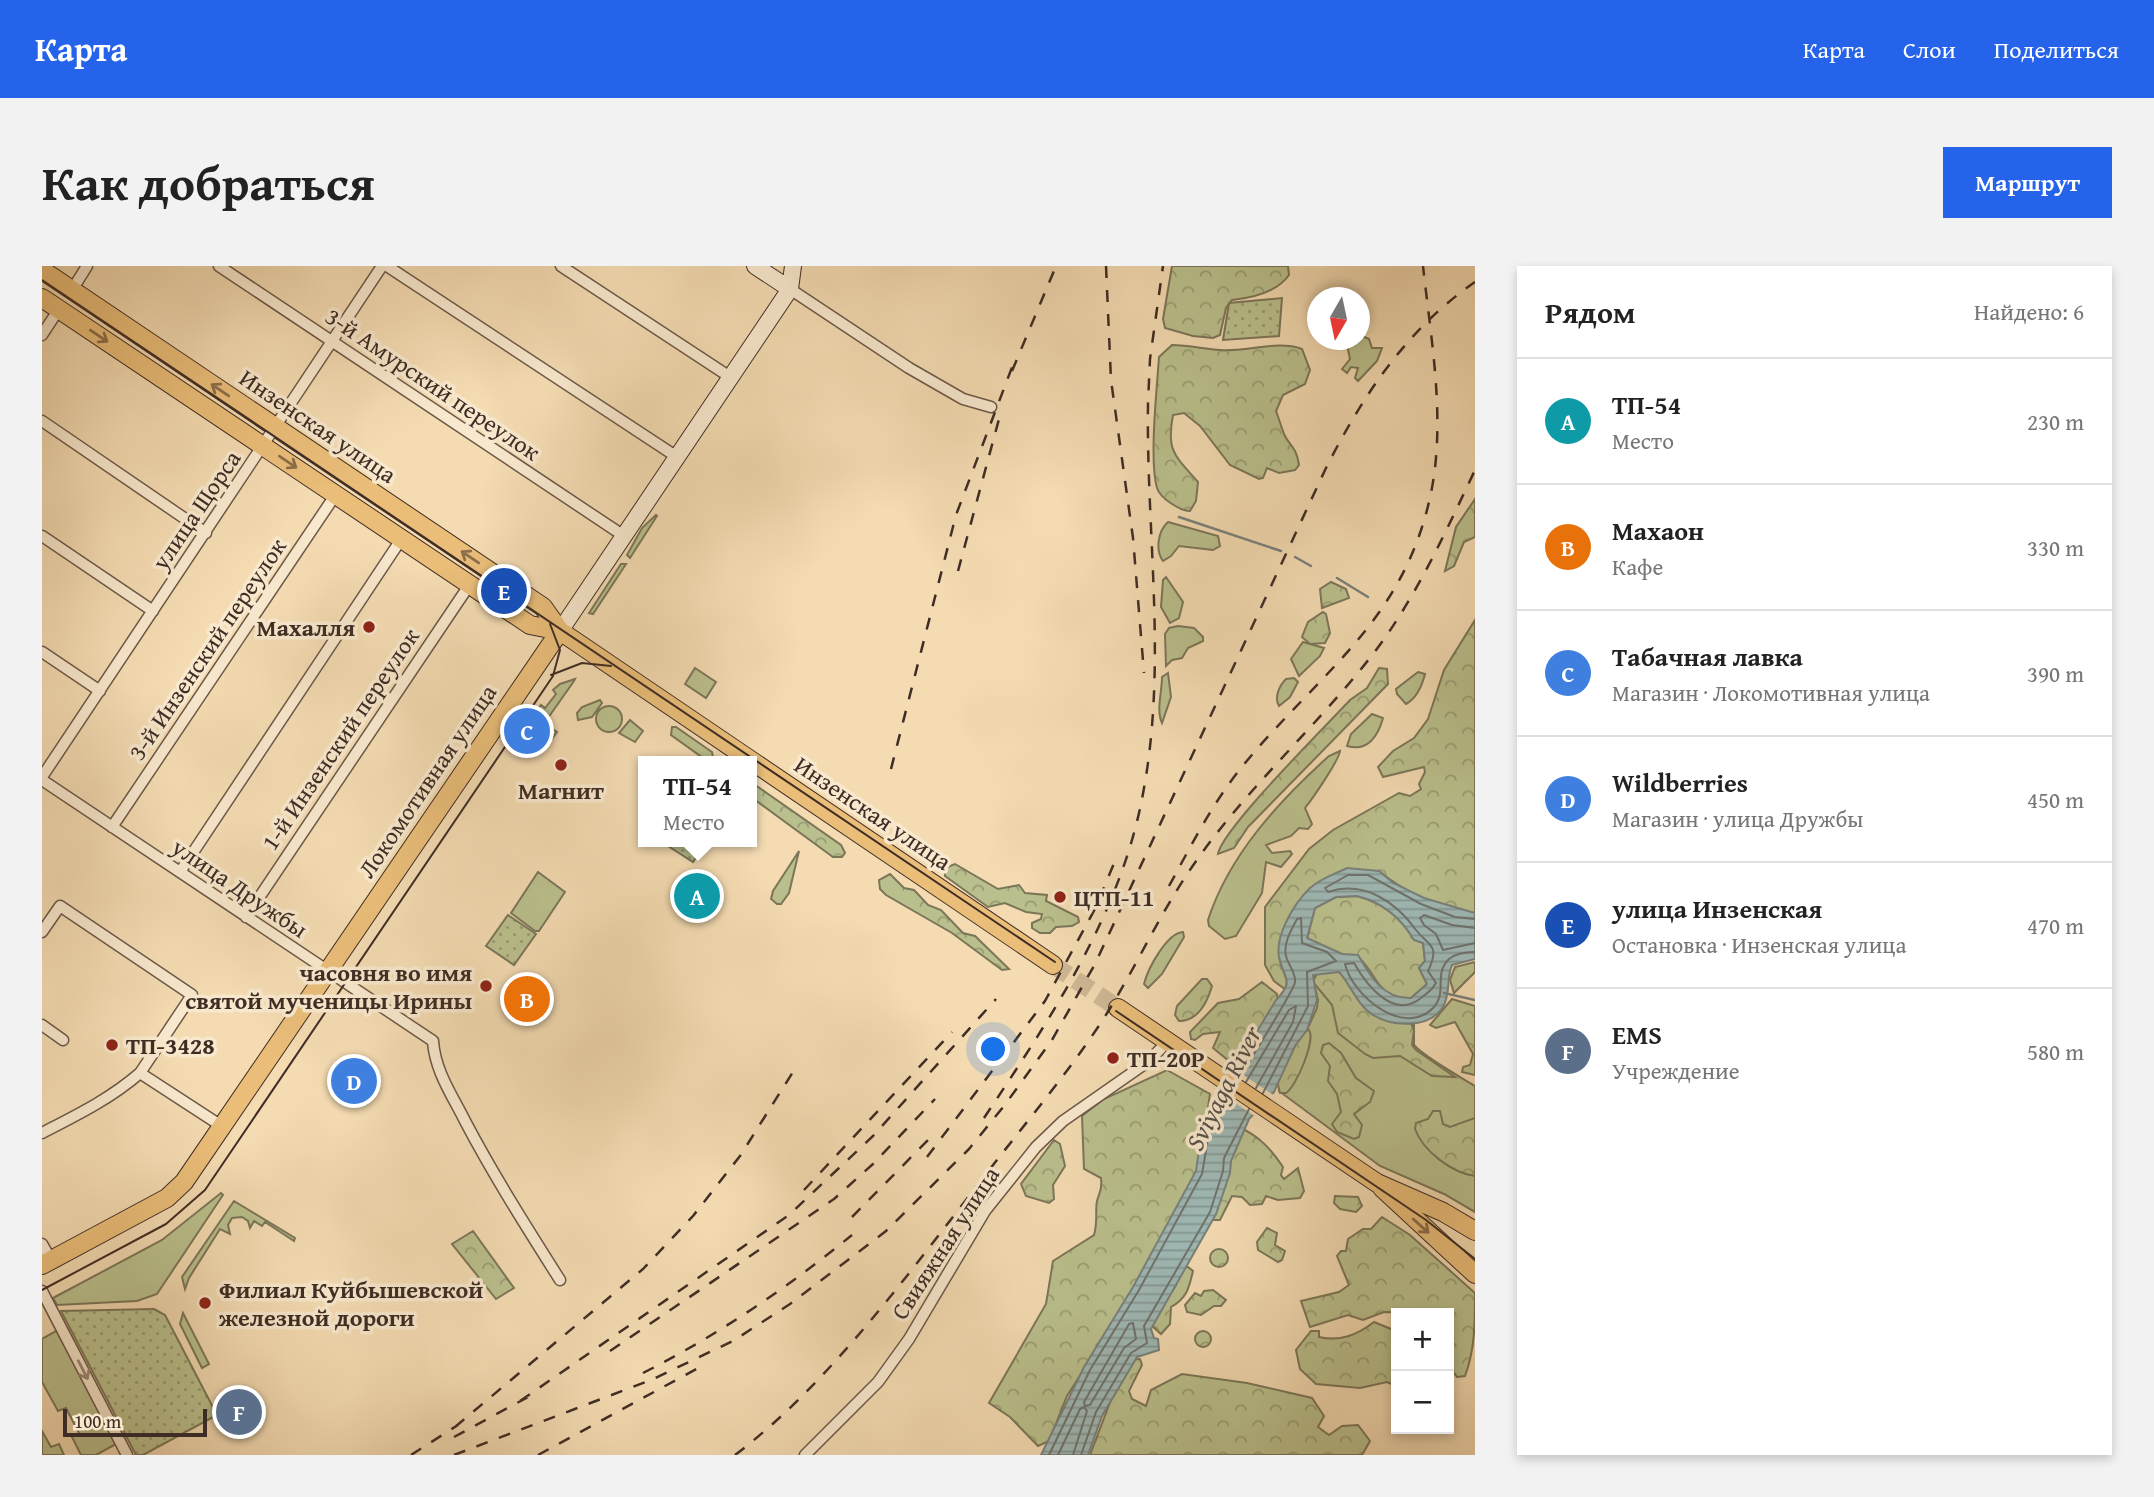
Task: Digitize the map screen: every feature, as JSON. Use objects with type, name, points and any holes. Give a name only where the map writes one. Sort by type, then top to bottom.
[{"type":"main road","points":[[755,266],[790,289]]},
{"type":"main road","name":"Локомотивная улица","points":[[46,1262],[167,1198],[184,1182],[790,289],[793,266]]},
{"type":"main road","name":"Инзенская улица","points":[[42,270],[543,607],[560,631],[745,756]]},
{"type":"main road","name":"Инзенская улица","points":[[42,298],[530,625],[560,631]]},
{"type":"main road","name":"Инзенская улица","points":[[757,764],[1054,965]]},
{"type":"main road","points":[[1118,1008],[1377,1183],[1475,1274]]},
{"type":"main road","points":[[1377,1183],[1443,1212],[1475,1231]]},
{"type":"street","points":[[72,290],[87,266]]},
{"type":"street","name":"3-й Амурский переулок","points":[[219,266],[332,344],[624,536]]},
{"type":"street","points":[[384,266],[677,457]]},
{"type":"street","name":"улица Щорса","points":[[42,778],[384,266]]},
{"type":"street","points":[[561,266],[730,377]]},
{"type":"street","points":[[790,289],[909,368],[963,399],[990,407]]},
{"type":"street","points":[[42,335],[59,309]]},
{"type":"street","points":[[42,421],[206,533]]},
{"type":"street","name":"3-й Инзенский переулок","points":[[112,827],[336,494]]},
{"type":"street","points":[[42,537],[153,611]]},
{"type":"street","points":[[180,872],[402,538]]},
{"type":"street","name":"1-й Инзенский переулок","points":[[246,917],[470,584]]},
{"type":"street","points":[[42,652],[100,691]]},
{"type":"street","name":"улица Дружбы","points":[[42,778],[433,1041],[434,1059],[453,1099],[497,1181],[559,1280]]},
{"type":"street","points":[[42,932],[60,906],[192,995],[140,1073],[78,1116],[42,1133]]},
{"type":"street","points":[[42,1025],[63,1040]]},
{"type":"street","name":"Свияжная улица","points":[[805,1455],[878,1382],[909,1339],[985,1211],[1036,1147],[1063,1121],[1149,1061],[1167,1042]]},
{"type":"street","points":[[140,1073],[223,1127]]},
{"type":"street","points":[[42,1244],[46,1262]]},
{"type":"street","points":[[42,1291],[127,1455]]},
{"type":"green space","points":[[1172,266],[1288,266],[1289,275],[1271,290],[1232,300],[1226,308],[1220,335],[1213,338],[1193,336],[1165,328],[1163,319]]},
{"type":"green space","points":[[1282,298],[1279,336],[1223,340],[1229,303]]},
{"type":"green space","points":[[1370,342],[1372,348],[1382,348],[1377,361],[1358,381],[1355,378],[1358,368],[1351,367],[1347,373],[1342,369],[1350,359],[1348,350],[1370,350]]},
{"type":"green space","points":[[1172,345],[1220,350],[1272,346],[1302,349],[1310,370],[1305,384],[1283,395],[1276,411],[1284,434],[1296,453],[1299,465],[1295,470],[1279,473],[1267,468],[1263,478],[1259,479],[1230,465],[1200,426],[1184,413],[1173,415],[1172,445],[1178,459],[1198,482],[1196,501],[1190,511],[1181,509],[1162,496],[1155,476],[1155,405],[1159,357]]},
{"type":"green space","points":[[1475,499],[1475,537],[1464,542],[1454,566],[1445,571],[1456,527]]},
{"type":"green space","points":[[656,515],[630,558],[627,555],[642,528]]},
{"type":"green space","points":[[1168,522],[1218,536],[1220,546],[1213,550],[1179,546],[1163,561],[1159,552],[1159,541]]},
{"type":"green space","points":[[621,564],[626,564],[593,614],[589,613]]},
{"type":"green space","points":[[1166,577],[1183,602],[1179,618],[1170,623],[1161,607],[1163,580]]},
{"type":"green space","points":[[1331,582],[1346,589],[1349,598],[1322,608],[1320,589]]},
{"type":"green space","points":[[1323,612],[1326,614],[1330,633],[1325,643],[1310,644],[1302,637],[1308,622]]},
{"type":"green space","points":[[1475,620],[1475,913],[1424,898],[1379,871],[1310,888],[1288,921],[1281,939],[1280,959],[1286,990],[1274,981],[1265,965],[1265,907],[1309,849],[1333,830],[1399,793],[1410,796],[1421,789],[1419,784],[1425,772],[1424,767],[1383,777],[1378,767],[1393,751],[1414,738],[1428,719],[1444,670]]},
{"type":"green space","points":[[1169,628],[1194,628],[1203,637],[1203,641],[1188,648],[1182,658],[1172,660],[1166,666],[1165,634]]},
{"type":"green space","points":[[1303,642],[1324,648],[1320,656],[1299,676],[1291,659]]},
{"type":"green space","points":[[695,668],[716,682],[706,698],[685,684]]},
{"type":"green space","points":[[1379,668],[1387,669],[1388,684],[1248,827],[1234,848],[1218,854],[1224,841],[1255,801],[1350,700],[1367,688]]},
{"type":"green space","points":[[1418,672],[1425,674],[1422,683],[1416,695],[1406,704],[1396,689]]},
{"type":"green space","points":[[1168,673],[1171,697],[1162,723],[1159,707],[1162,677]]},
{"type":"green space","points":[[1294,678],[1298,682],[1290,697],[1279,706],[1279,689],[1286,679]]},
{"type":"green space","points":[[575,679],[548,718],[539,708],[541,705],[545,708],[556,694],[553,690],[560,684]]},
{"type":"green space","points":[[600,700],[602,703],[592,717],[578,720],[577,713],[582,707]]},
{"type":"green space","points":[[609,706],[618,710],[622,719],[618,728],[609,732],[600,728],[596,719],[600,710]]},
{"type":"green space","points":[[1372,714],[1383,718],[1375,736],[1361,747],[1347,746],[1351,734]]},
{"type":"green space","points":[[630,720],[643,731],[635,742],[619,733]]},
{"type":"green space","points":[[547,725],[557,732],[546,747],[536,740]]},
{"type":"green space","points":[[672,727],[676,727],[712,752],[713,756],[700,756],[671,735]]},
{"type":"green space","points":[[1340,751],[1331,770],[1305,808],[1312,824],[1308,829],[1299,828],[1291,836],[1266,845],[1272,853],[1290,851],[1292,854],[1281,867],[1266,862],[1262,893],[1236,936],[1225,939],[1209,926],[1208,920],[1217,896],[1242,851],[1292,791],[1329,756]]},
{"type":"green space","points":[[757,786],[841,845],[845,853],[842,857],[833,857],[757,801]]},
{"type":"green space","points":[[670,847],[701,849],[693,862]]},
{"type":"green space","points":[[799,851],[789,893],[781,904],[777,904],[771,899],[773,891]]},
{"type":"green space","points":[[955,864],[998,889],[1019,885],[1025,893],[1047,895],[1046,901],[1078,917],[1079,922],[1072,926],[1056,927],[1050,933],[1040,933],[1032,928],[1032,923],[1041,919],[1042,914],[1026,912],[1005,903],[988,907],[945,876],[945,868]]},
{"type":"green space","points":[[538,872],[565,892],[539,931],[535,931],[511,913]]},
{"type":"green space","points":[[890,874],[904,888],[914,890],[928,905],[941,910],[963,933],[975,936],[1009,969],[1002,970],[952,933],[886,895],[880,889],[879,880]]},
{"type":"green space","points":[[1357,896],[1390,912],[1414,940],[1423,943],[1425,961],[1419,968],[1427,984],[1411,998],[1391,995],[1384,990],[1356,956],[1342,954],[1307,939],[1315,908],[1336,897]]},
{"type":"green space","points":[[508,915],[536,934],[514,965],[486,946]]},
{"type":"green space","points":[[1183,932],[1184,937],[1162,974],[1148,988],[1144,984],[1159,952],[1171,938]]},
{"type":"green space","points":[[1475,962],[1475,972],[1454,993],[1450,980],[1455,967]]},
{"type":"green space","points":[[1337,968],[1409,1019],[1414,1030],[1412,1045],[1455,1077],[1432,1076],[1400,1056],[1373,1058],[1338,1033],[1332,1005],[1313,982],[1317,973]]},
{"type":"green space","points":[[1317,975],[1407,1025],[1414,1024],[1414,1045],[1475,1086],[1475,1212],[1444,1194],[1380,1166],[1279,1091],[1317,1008],[1313,979]]},
{"type":"green space","points":[[1202,979],[1207,979],[1212,986],[1204,1005],[1191,1018],[1179,1021],[1175,1015],[1177,1006]]},
{"type":"green space","points":[[1262,982],[1277,994],[1278,1000],[1241,1063],[1229,1061],[1213,1048],[1220,1032],[1191,1039],[1190,1032],[1218,1003],[1239,999]]},
{"type":"green space","points":[[1452,999],[1475,1006],[1475,1075],[1462,1072],[1463,1067],[1470,1065],[1473,1054],[1455,1022],[1436,1028],[1430,1025]]},
{"type":"green space","points":[[1309,1030],[1310,1043],[1300,1073],[1286,1093],[1280,1093],[1277,1081],[1301,1031]]},
{"type":"green space","points":[[1329,1043],[1341,1053],[1356,1078],[1374,1091],[1370,1102],[1354,1114],[1362,1125],[1359,1137],[1354,1139],[1337,1132],[1332,1124],[1341,1112],[1337,1094],[1328,1081],[1330,1066],[1321,1053],[1323,1045]]},
{"type":"green space","points":[[1167,1070],[1210,1094],[1199,1169],[1122,1310],[1067,1396],[1049,1441],[1038,1446],[1010,1417],[989,1403],[1046,1304],[1053,1261],[1094,1235],[1101,1178],[1084,1169],[1082,1116],[1104,1099]]},
{"type":"green space","points":[[1433,1111],[1440,1111],[1443,1124],[1450,1127],[1475,1118],[1475,1176],[1439,1160],[1419,1137],[1415,1129],[1416,1123],[1428,1119]]},
{"type":"green space","points":[[1239,1127],[1259,1139],[1269,1149],[1283,1167],[1281,1175],[1284,1179],[1298,1168],[1304,1191],[1300,1198],[1278,1200],[1266,1196],[1262,1204],[1250,1205],[1242,1197],[1232,1196],[1220,1220],[1210,1220]]},
{"type":"green space","points":[[1054,1140],[1060,1144],[1065,1166],[1053,1185],[1054,1199],[1049,1203],[1026,1196],[1021,1184]]},
{"type":"green space","points":[[221,1193],[223,1195],[157,1294],[137,1301],[57,1305],[53,1298],[162,1240]]},
{"type":"green space","points":[[1335,1196],[1358,1197],[1362,1206],[1356,1212],[1340,1209],[1334,1203]]},
{"type":"green space","points":[[234,1201],[295,1238],[294,1241],[265,1222],[262,1226],[254,1221],[250,1228],[248,1221],[242,1217],[232,1218],[228,1225],[230,1234],[220,1229],[185,1289],[182,1277]]},
{"type":"green space","points":[[1382,1217],[1410,1235],[1475,1293],[1473,1346],[1465,1376],[1457,1377],[1454,1373],[1454,1308],[1391,1308],[1391,1312],[1363,1320],[1348,1315],[1310,1327],[1301,1301],[1339,1292],[1349,1285],[1337,1256],[1341,1251],[1346,1251],[1348,1239],[1363,1229],[1371,1229]]},
{"type":"green space","points":[[1267,1228],[1277,1233],[1275,1245],[1285,1251],[1282,1260],[1278,1262],[1258,1250],[1257,1242]]},
{"type":"green space","points":[[473,1231],[514,1288],[496,1299],[452,1244]]},
{"type":"green space","points":[[1219,1249],[1225,1252],[1228,1258],[1225,1264],[1219,1267],[1213,1264],[1210,1258],[1213,1252]]},
{"type":"green space","points":[[1188,1267],[1193,1271],[1189,1287],[1181,1300],[1171,1307],[1170,1324],[1161,1334],[1151,1325],[1176,1285],[1180,1269]]},
{"type":"green space","points":[[1213,1290],[1226,1300],[1221,1306],[1214,1306],[1201,1315],[1187,1312],[1185,1305],[1195,1293],[1201,1296],[1204,1291]]},
{"type":"green space","points":[[154,1309],[165,1315],[217,1415],[143,1455],[136,1455],[61,1311]]},
{"type":"green space","points":[[183,1313],[209,1364],[202,1368],[180,1324]]},
{"type":"green space","points":[[1374,1322],[1391,1329],[1391,1384],[1387,1382],[1360,1388],[1316,1384],[1300,1369],[1296,1350],[1311,1331],[1319,1331],[1319,1337],[1341,1338],[1361,1331]]},
{"type":"green space","points":[[58,1330],[116,1444],[96,1455],[81,1455],[72,1437],[79,1433],[66,1408],[58,1411],[42,1382],[42,1339]]},
{"type":"green space","points":[[1203,1331],[1209,1333],[1209,1345],[1203,1347],[1197,1345],[1195,1339],[1197,1333]]},
{"type":"green space","points":[[1140,1359],[1142,1365],[1129,1391],[1132,1399],[1146,1406],[1151,1390],[1182,1374],[1247,1383],[1312,1398],[1324,1416],[1318,1427],[1329,1435],[1342,1426],[1358,1425],[1370,1441],[1362,1455],[1090,1455],[1117,1384],[1130,1360]]},
{"type":"green space","points":[[42,1431],[51,1447],[59,1444],[64,1455],[42,1455]]},
{"type":"water","name":"Sviyaga River","points":[[1347,868],[1379,871],[1393,883],[1424,898],[1475,913],[1475,959],[1452,965],[1447,996],[1437,1014],[1410,1024],[1390,1022],[1373,1015],[1363,1006],[1339,972],[1313,975],[1317,1000],[1307,1030],[1295,1046],[1274,1092],[1249,1119],[1231,1161],[1230,1173],[1216,1214],[1151,1329],[1154,1338],[1158,1339],[1159,1350],[1137,1357],[1102,1416],[1088,1455],[1041,1455],[1084,1367],[1133,1287],[1196,1171],[1201,1136],[1215,1113],[1218,1096],[1285,988],[1287,979],[1279,957],[1279,948],[1287,920],[1297,903],[1313,885]],"holes":[[[1357,896],[1375,902],[1390,912],[1414,940],[1423,943],[1425,961],[1419,968],[1427,984],[1411,998],[1393,995],[1378,985],[1358,955],[1342,954],[1307,938],[1315,908],[1336,897]]]},
{"type":"pier","points":[[1233,1068],[1275,1096],[1256,1117],[1217,1091]]},
{"type":"waterway","points":[[1179,517],[1281,551]]},
{"type":"waterway","points":[[1295,557],[1311,566]]},
{"type":"waterway","points":[[1337,578],[1368,597]]},
{"type":"waterway","points":[[1444,993],[1475,1000]]},
{"type":"tunnel","points":[[1053,965],[1118,1008]]},
{"type":"tram line","points":[[42,280],[749,756]]},
{"type":"tram line","points":[[42,1290],[166,1224],[205,1190],[553,676],[560,650],[550,624]]},
{"type":"tram line","points":[[551,675],[582,663],[611,666]]},
{"type":"tram line","points":[[757,761],[1055,962]]},
{"type":"tram line","points":[[1116,1011],[1426,1220],[1475,1259]]},
{"type":"railway","points":[[1012,371],[1056,266]]},
{"type":"railway","points":[[1106,266],[1111,380],[1133,538],[1144,673]]},
{"type":"railway","points":[[984,1118],[1059,1001],[1102,920],[1120,877],[1144,788],[1151,740],[1155,644],[1148,403],[1150,359],[1163,266]]},
{"type":"railway","points":[[1169,886],[1230,782],[1354,644],[1379,612],[1401,578],[1418,538],[1431,493],[1437,437],[1436,380],[1423,266]]},
{"type":"railway","points":[[454,1455],[651,1380],[733,1341],[790,1304],[886,1231],[969,1149],[1052,1040],[1095,964],[1326,468],[1355,415],[1371,389],[1408,342],[1451,300],[1475,282]]},
{"type":"railway","points":[[891,769],[956,515],[1014,362]]},
{"type":"railway","points":[[958,571],[999,419]]},
{"type":"railway","points":[[735,1455],[802,1396],[865,1327],[1059,1081],[1104,1018],[1173,896],[1199,857],[1240,804],[1352,680],[1388,633],[1429,565],[1475,470]]},
{"type":"railway","points":[[927,1157],[1045,1001],[1096,907],[1117,856]]},
{"type":"railway","points":[[520,1401],[789,1215],[873,1136],[996,999]]},
{"type":"railway","points":[[804,1190],[952,1032]]},
{"type":"railway","points":[[455,1427],[643,1269],[693,1216],[740,1156],[798,1064]]},
{"type":"railway","points":[[610,1351],[834,1199],[873,1164],[935,1099]]},
{"type":"railway","points":[[852,1217],[933,1135]]},
{"type":"railway","points":[[643,1373],[751,1310],[852,1235]]},
{"type":"railway","points":[[538,1455],[700,1367]]},
{"type":"railway","points":[[454,1437],[528,1397]]},
{"type":"railway","points":[[411,1455],[458,1425]]},
{"type":"place","name":"улица Инзенская","points":[[504,591]]},
{"type":"place","name":"Махалля","points":[[369,627]]},
{"type":"place","name":"Табачная лавка","points":[[527,731]]},
{"type":"place","name":"Магнит","points":[[561,765]]},
{"type":"place","name":"ТП-54","points":[[697,896]]},
{"type":"place","name":"ЦТП-11","points":[[1060,897]]},
{"type":"place","name":"часовня во имя святой мученицы Ирины","points":[[486,986]]},
{"type":"place","name":"Махаон","points":[[527,999]]},
{"type":"place","name":"ТП-3428","points":[[112,1045]]},
{"type":"place","name":"ТП-20Р","points":[[1113,1058]]},
{"type":"place","name":"Wildberries","points":[[354,1081]]},
{"type":"place","name":"Филиал Куйбышевской железной дороги","points":[[205,1303]]},
{"type":"place","name":"EMS","points":[[239,1412]]}]
